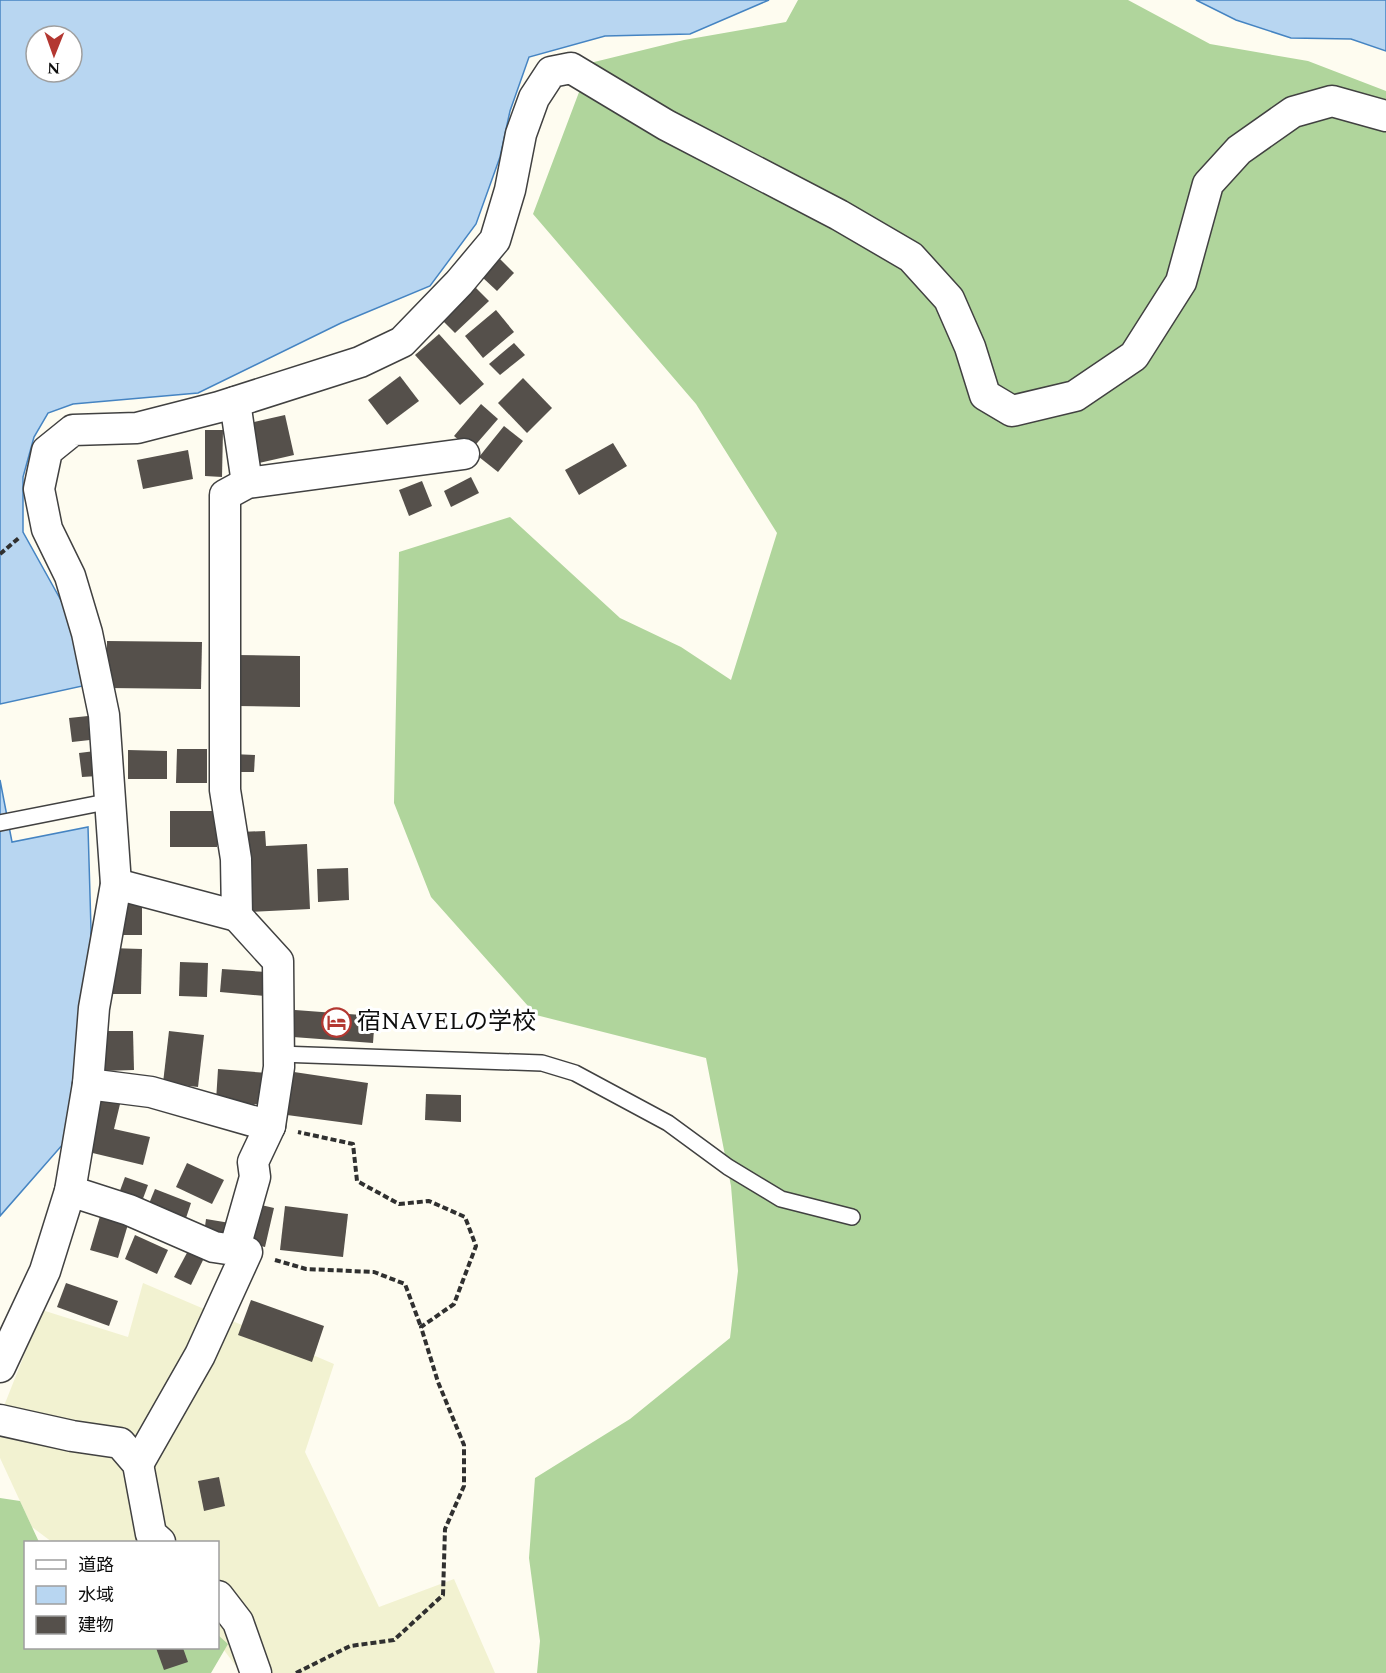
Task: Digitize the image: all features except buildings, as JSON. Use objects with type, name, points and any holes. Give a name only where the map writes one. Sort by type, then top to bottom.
[{"type":"street","points":[[0,1367],[45,1271],[70,1191],[88,1084],[94,1008],[116,884],[104,715],[87,633],[70,576],[47,528],[39,489],[47,451],[73,430],[137,428],[235,402],[360,362],[402,342],[459,283],[495,240],[510,190],[521,134],[534,98],[551,72],[571,68],[666,124],[839,215],[911,257],[950,298],[970,347],[985,394],[1012,411],[1075,396],[1134,356],[1181,282],[1208,184],[1239,150],[1293,112],[1332,101],[1386,116]]},
{"type":"street","points":[[235,402],[247,483]]},
{"type":"street","points":[[237,916],[236,859],[225,790],[225,495],[247,483],[464,454]]},
{"type":"street","points":[[116,884],[237,916],[278,961],[279,1067],[270,1126],[253,1162],[255,1177],[240,1252],[200,1355],[138,1464]]},
{"type":"street","points":[[88,1084],[151,1092],[270,1126]]},
{"type":"street","points":[[70,1191],[129,1210],[214,1247],[240,1252]]},
{"type":"street","points":[[0,1420],[72,1436],[120,1443],[138,1464],[151,1534],[159,1541]]},
{"type":"street","points":[[219,1597],[238,1622],[256,1673]]},
{"type":"lane","points":[[4,822],[111,801]]},
{"type":"lane","points":[[279,1054],[542,1063],[575,1073],[668,1123],[728,1167],[781,1199],[852,1217]]},
{"type":"path","points":[[270,1126],[353,1144],[357,1181],[399,1204],[429,1201],[465,1217],[476,1246],[454,1304],[421,1327]]},
{"type":"path","points":[[240,1252],[306,1269],[374,1272],[405,1284],[438,1382],[464,1445],[464,1486],[445,1529],[443,1595],[394,1640],[350,1646],[296,1673]]},
{"type":"green space","points":[[798,0],[1128,0],[1210,44],[1308,61],[1386,91],[1386,1673],[537,1673],[540,1641],[529,1558],[535,1478],[630,1419],[730,1338],[738,1271],[731,1186],[706,1058],[536,1015],[431,897],[394,803],[399,552],[510,517],[620,618],[681,647],[731,680],[777,533],[696,404],[533,214],[590,63],[684,40],[786,22]]},
{"type":"green space","points":[[143,1283],[334,1364],[305,1452],[379,1607],[454,1579],[495,1673],[241,1673],[219,1643],[219,1541],[51,1541],[32,1527],[0,1458],[0,1416],[42,1310],[128,1337]]},
{"type":"green space","points":[[0,1498],[20,1501],[39,1541],[24,1541],[24,1649],[219,1649],[219,1636],[228,1644],[211,1673],[0,1673]]},
{"type":"water","points":[[0,0],[769,0],[690,34],[605,36],[529,57],[510,111],[500,157],[476,224],[430,286],[341,323],[198,393],[73,404],[48,413],[34,437],[23,477],[23,532],[73,622],[87,685],[0,704]]},
{"type":"water","points":[[1196,0],[1386,0],[1386,51],[1351,39],[1291,38],[1236,20]]},
{"type":"water","points":[[0,780],[12,842],[88,827],[91,929],[88,1039],[64,1143],[0,1216]]},
{"type":"place","name":"宿NAVELの学校","points":[[336,1022]]}]
